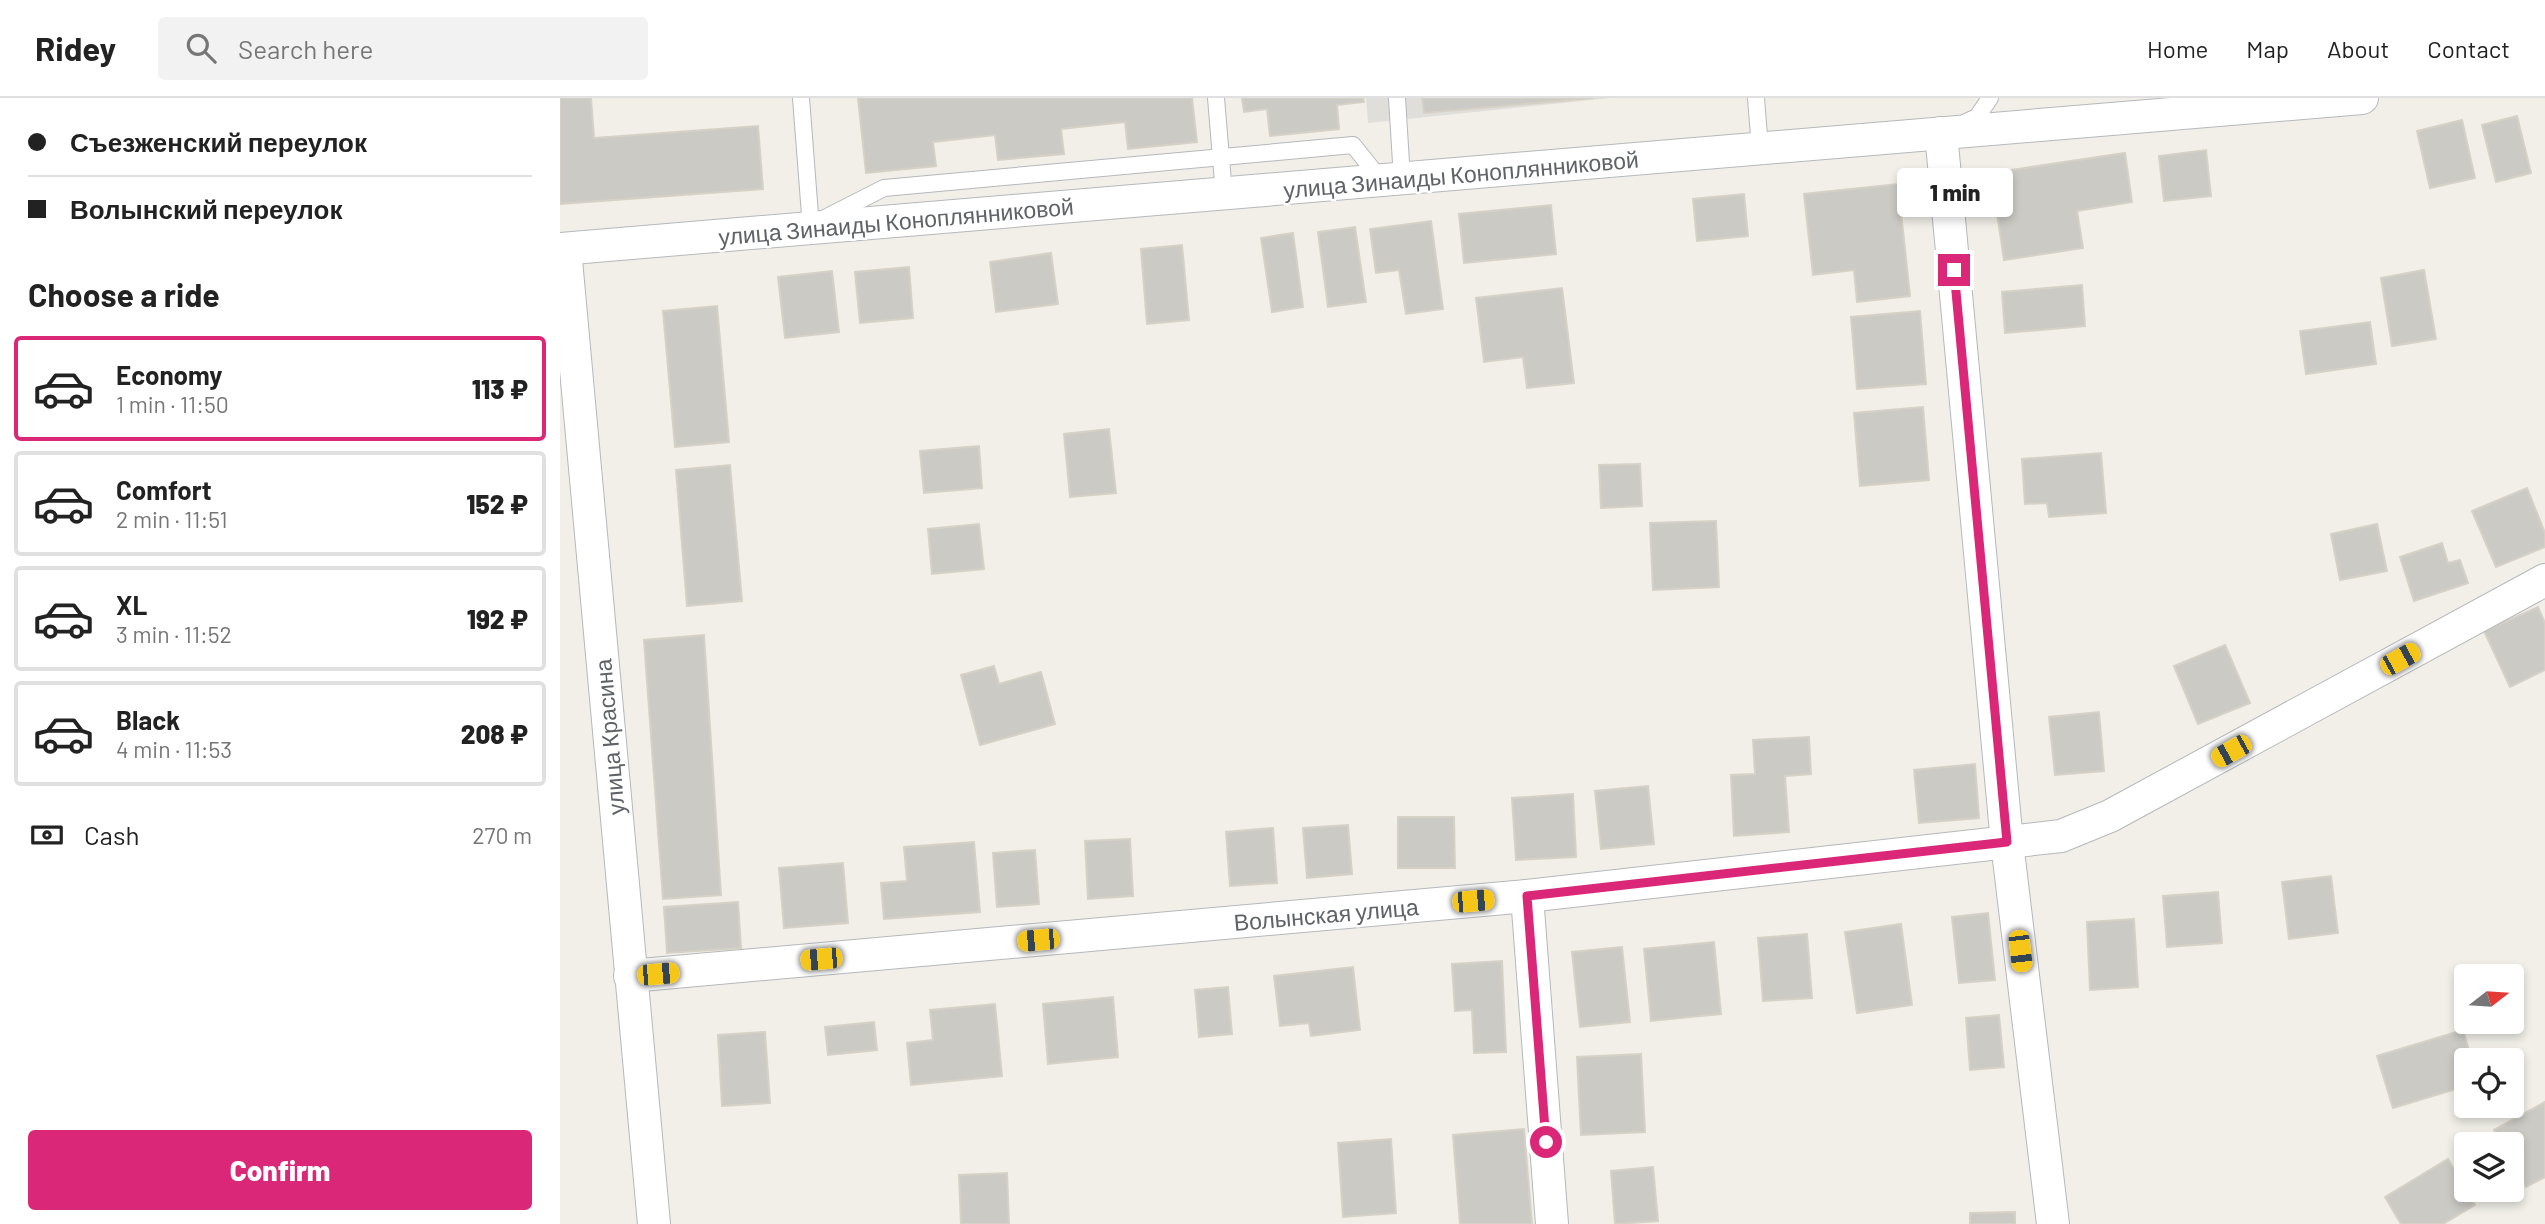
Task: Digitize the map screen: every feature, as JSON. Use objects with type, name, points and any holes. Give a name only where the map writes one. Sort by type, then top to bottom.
[{"type":"street","name":"улица Зинаиды Коноплянниковой","points":[[563,249],[1760,149],[2284,101],[2346,99]]},
{"type":"street","points":[[1941,133],[2007,842],[2053,1224]]},
{"type":"street","name":"улица Красина","points":[[563,249],[654,1224]]},
{"type":"street","name":"Волынская улица","points":[[631,976],[1527,896],[2061,836],[2110,816],[2545,580]]},
{"type":"street","points":[[1527,896],[1552,1224]]},
{"type":"lane","points":[[801,98],[811,227],[884,188],[1353,145],[1392,179]]},
{"type":"lane","points":[[1216,98],[1224,194]]},
{"type":"lane","points":[[1392,179],[1397,98]]},
{"type":"lane","points":[[1756,98],[1760,149]]},
{"type":"lane","points":[[1941,133],[1977,117],[1990,98]]},
{"type":"shaded area","points":[[1366,98],[1611,98],[1368,123]]},
{"type":"building","points":[[560,98],[591,98],[594,138],[758,126],[763,189],[560,204]]},
{"type":"building","points":[[858,98],[1192,98],[1197,142],[1128,149],[1125,122],[1061,129],[1064,154],[998,160],[995,135],[933,142],[936,166],[866,173]]},
{"type":"building","points":[[1242,98],[1363,98],[1364,102],[1337,105],[1339,129],[1270,136],[1267,109],[1244,112]]},
{"type":"building","points":[[1422,98],[1593,98],[1424,113]]},
{"type":"building","points":[[2517,116],[2531,173],[2496,182],[2482,125]]},
{"type":"building","points":[[2462,120],[2475,178],[2430,188],[2417,131]]},
{"type":"building","points":[[2206,150],[2211,196],[2164,201],[2159,156]]},
{"type":"building","points":[[2125,153],[2132,202],[2077,211],[2083,248],[2004,260],[1991,173]]},
{"type":"building","points":[[1898,184],[1910,296],[1857,302],[1854,270],[1813,275],[1804,194]]},
{"type":"building","points":[[1744,194],[1748,236],[1697,241],[1693,199]]},
{"type":"building","points":[[1551,205],[1556,254],[1464,263],[1459,214]]},
{"type":"building","points":[[1431,221],[1443,309],[1406,314],[1399,270],[1376,273],[1370,229]]},
{"type":"building","points":[[1355,227],[1366,302],[1328,307],[1318,232]]},
{"type":"building","points":[[1293,233],[1303,307],[1272,312],[1261,238]]},
{"type":"building","points":[[1182,245],[1189,320],[1147,324],[1141,249]]},
{"type":"building","points":[[1051,253],[1058,304],[996,312],[990,262]]},
{"type":"building","points":[[909,267],[913,318],[860,323],[855,272]]},
{"type":"building","points":[[2424,270],[2436,339],[2392,346],[2381,278]]},
{"type":"building","points":[[832,271],[839,332],[785,338],[778,277]]},
{"type":"building","points":[[2082,285],[2085,326],[2005,333],[2002,292]]},
{"type":"building","points":[[1562,288],[1574,383],[1527,388],[1523,357],[1484,362],[1476,298]]},
{"type":"building","points":[[717,306],[729,442],[675,447],[663,311]]},
{"type":"building","points":[[1920,311],[1926,384],[1857,389],[1851,317]]},
{"type":"building","points":[[2370,322],[2376,364],[2306,374],[2300,331]]},
{"type":"building","points":[[1923,407],[1929,480],[1860,486],[1854,413]]},
{"type":"building","points":[[1109,429],[1116,493],[1070,497],[1064,434]]},
{"type":"building","points":[[979,446],[982,488],[924,493],[920,451]]},
{"type":"building","points":[[2101,453],[2106,513],[2049,517],[2047,503],[2025,504],[2022,459]]},
{"type":"building","points":[[1640,464],[1642,506],[1601,508],[1599,465]]},
{"type":"building","points":[[730,465],[742,601],[687,606],[676,470]]},
{"type":"building","points":[[2527,488],[2545,533],[2545,547],[2496,567],[2472,511]]},
{"type":"building","points":[[1716,521],[1719,587],[1653,590],[1650,523]]},
{"type":"building","points":[[979,524],[984,569],[932,574],[928,529]]},
{"type":"building","points":[[2377,524],[2387,571],[2340,580],[2331,534]]},
{"type":"building","points":[[2442,543],[2448,563],[2460,560],[2468,583],[2414,601],[2400,557]]},
{"type":"building","points":[[2538,607],[2545,623],[2545,670],[2510,687],[2484,631]]},
{"type":"building","points":[[704,635],[721,895],[663,899],[644,640]]},
{"type":"building","points":[[2225,645],[2250,703],[2198,724],[2174,666]]},
{"type":"building","points":[[994,666],[999,684],[1041,672],[1055,724],[980,745],[961,675]]},
{"type":"building","points":[[2099,712],[2104,771],[2055,775],[2049,717]]},
{"type":"building","points":[[1809,737],[1811,774],[1785,776],[1789,832],[1734,836],[1731,775],[1755,774],[1753,740]]},
{"type":"building","points":[[1975,764],[1979,818],[1919,823],[1914,770]]},
{"type":"building","points":[[1648,786],[1654,844],[1601,849],[1595,791]]},
{"type":"building","points":[[1573,794],[1576,857],[1516,860],[1512,798]]},
{"type":"building","points":[[1398,817],[1454,817],[1455,868],[1398,868]]},
{"type":"building","points":[[1348,825],[1352,874],[1307,878],[1303,828]]},
{"type":"building","points":[[1273,828],[1277,883],[1230,886],[1226,832]]},
{"type":"building","points":[[1130,839],[1133,896],[1088,899],[1085,841]]},
{"type":"building","points":[[974,842],[980,912],[884,919],[881,883],[907,881],[904,847]]},
{"type":"building","points":[[1035,850],[1039,904],[997,907],[993,853]]},
{"type":"building","points":[[843,863],[848,923],[784,928],[779,868]]},
{"type":"building","points":[[2331,876],[2338,933],[2289,939],[2282,882]]},
{"type":"building","points":[[2218,892],[2222,943],[2167,947],[2163,896]]},
{"type":"building","points":[[738,902],[741,948],[667,953],[664,907]]},
{"type":"building","points":[[1988,913],[1995,980],[1959,983],[1952,917]]},
{"type":"building","points":[[2134,919],[2138,987],[2090,990],[2087,922]]},
{"type":"building","points":[[1901,924],[1912,1005],[1857,1013],[1845,932]]},
{"type":"building","points":[[1807,934],[1812,998],[1763,1001],[1758,938]]},
{"type":"building","points":[[1714,942],[1721,1014],[1651,1021],[1644,949]]},
{"type":"building","points":[[1622,947],[1630,1022],[1580,1027],[1572,952]]},
{"type":"building","points":[[1502,961],[1506,1052],[1474,1053],[1472,1010],[1455,1011],[1452,964]]},
{"type":"building","points":[[1353,967],[1360,1030],[1311,1036],[1309,1023],[1280,1026],[1274,976]]},
{"type":"building","points":[[1228,987],[1232,1034],[1199,1037],[1195,990]]},
{"type":"building","points":[[1113,997],[1118,1057],[1048,1064],[1043,1004]]},
{"type":"building","points":[[995,1004],[1002,1076],[911,1085],[907,1043],[933,1040],[930,1010]]},
{"type":"building","points":[[1999,1015],[2004,1067],[1970,1070],[1966,1018]]},
{"type":"building","points":[[874,1022],[877,1050],[828,1055],[825,1027]]},
{"type":"building","points":[[765,1032],[770,1103],[722,1106],[718,1035]]},
{"type":"building","points":[[2454,1033],[2464,1034],[2468,1048],[2454,1048],[2454,1090],[2393,1108],[2377,1056]]},
{"type":"building","points":[[1641,1054],[1645,1132],[1581,1135],[1577,1057]]},
{"type":"building","points":[[2545,1102],[2545,1177],[2526,1187],[2524,1132],[2494,1130],[2516,1118],[2524,1118],[2524,1114]]},
{"type":"building","points":[[1524,1129],[1532,1224],[1460,1224],[1453,1135]]},
{"type":"building","points":[[1391,1139],[1396,1213],[1343,1217],[1338,1143]]},
{"type":"building","points":[[2448,1159],[2454,1169],[2454,1202],[2473,1202],[2475,1205],[2443,1224],[2401,1224],[2385,1197]]},
{"type":"building","points":[[1653,1167],[1658,1221],[1615,1224],[1611,1171]]},
{"type":"building","points":[[1007,1173],[1009,1224],[961,1224],[959,1175]]},
{"type":"building","points":[[2015,1212],[2015,1224],[1970,1224],[1970,1213]]},
{"type":"route","points":[[1546,1142],[1527,896],[2007,842],[1954,270]]}]
